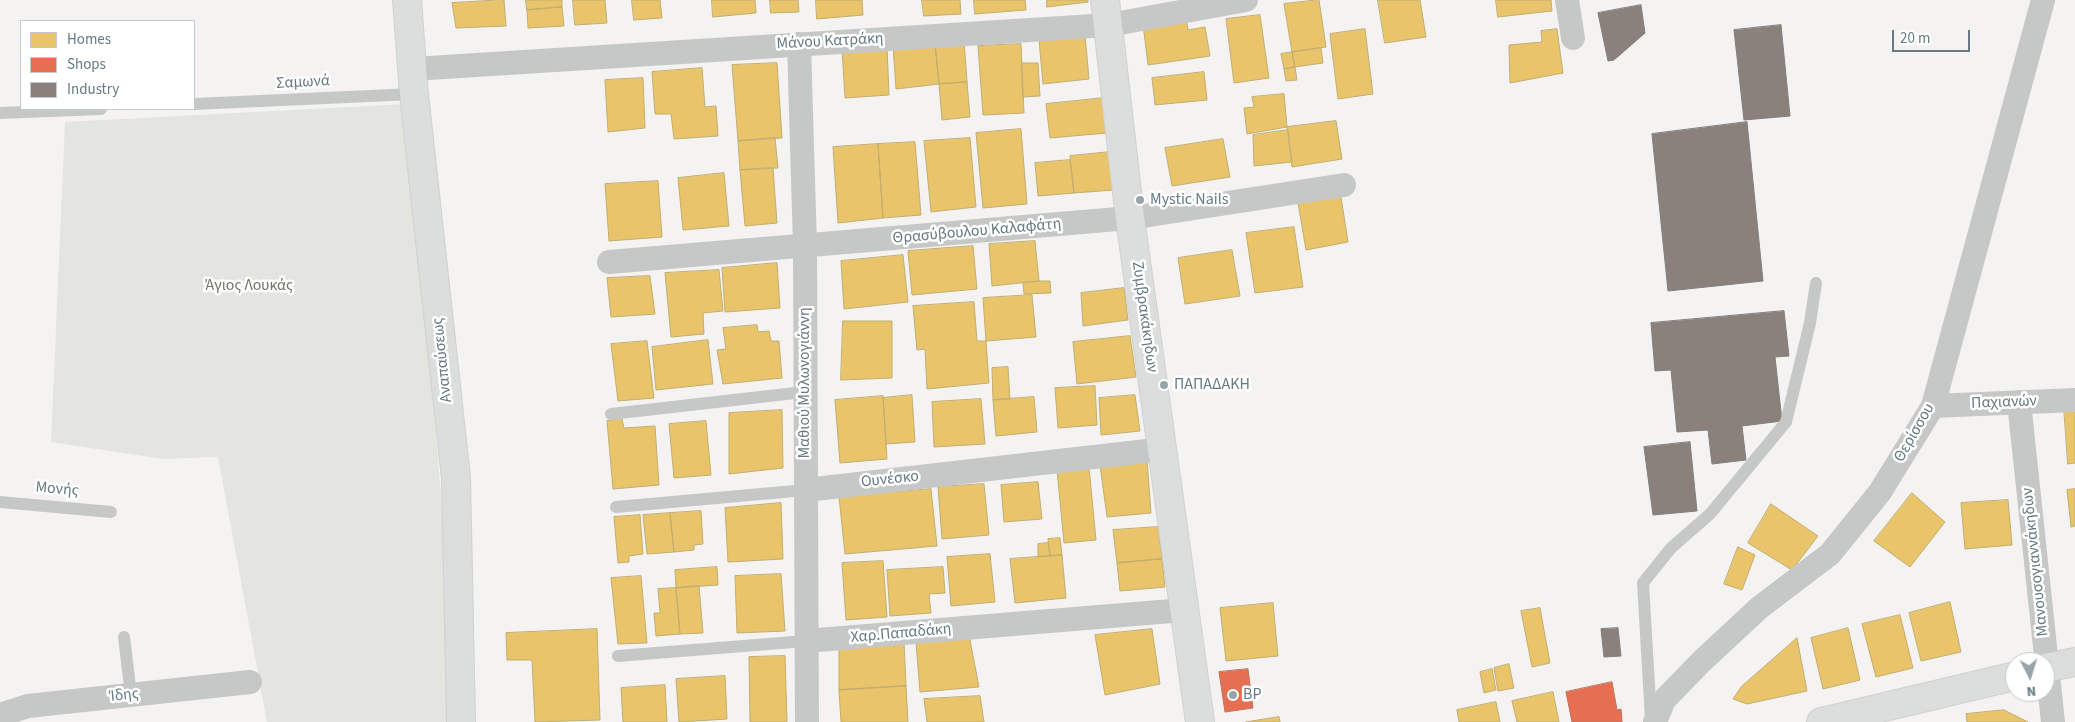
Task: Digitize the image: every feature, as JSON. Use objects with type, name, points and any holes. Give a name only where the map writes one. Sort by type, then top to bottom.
[{"type":"main road","name":"Αναπαύσεως","points":[[407,0],[456,478],[461,722]]},
{"type":"main road","name":"Ζυμβρακάκηδων","points":[[1107,13],[1130,218],[1164,450],[1200,722]]},
{"type":"main road","points":[[2055,666],[2075,662]]},
{"type":"main road","points":[[1821,722],[1867,717],[2005,679]]},
{"type":"street","name":"Μάνου Κατράκη","points":[[414,82],[1246,0]]},
{"type":"street","points":[[1567,0],[1572,38]]},
{"type":"street","name":"Θερίσσου","points":[[1655,722],[1664,700],[1702,660],[1759,608],[1830,554],[1880,492],[1934,406],[2043,0]]},
{"type":"street","name":"Μαθιού Μυλωνογιάννη","points":[[800,44],[805,246],[804,392],[807,722]]},
{"type":"street","name":"Θρασύβουλου Καλαφάτη","points":[[609,262],[1130,218],[1344,186]]},
{"type":"street","name":"Παχιανών","points":[[1934,406],[2075,400]]},
{"type":"street","name":"Μανουσογιαννάκηδων","points":[[2019,402],[2044,652]]},
{"type":"street","name":"Ουνέσκο","points":[[806,490],[1164,450]]},
{"type":"street","name":"Χαρ.Παπαδάκη","points":[[806,642],[1184,610]]},
{"type":"street","name":"Ίδης","points":[[0,715],[28,706],[250,682]]},
{"type":"street","name":"Μανουσογιαννάκηδων","points":[[2050,702],[2053,722]]},
{"type":"lane","name":"Σαμωνά","points":[[195,104],[414,82]]},
{"type":"lane","points":[[0,113],[75,110]]},
{"type":"lane","points":[[1651,722],[1643,583],[1672,548],[1710,514],[1786,422],[1810,323],[1816,283]]},
{"type":"lane","points":[[611,414],[804,392]]},
{"type":"lane","name":"Ουνέσκο","points":[[616,507],[806,490]]},
{"type":"lane","name":"Μονής","points":[[0,502],[111,512]]},
{"type":"lane","points":[[124,636],[131,695]]},
{"type":"lane","name":"Χαρ.Παπαδάκη","points":[[618,656],[806,642]]},
{"type":"green space","name":"Άγιος Λουκάς","points":[[406,104],[445,538],[447,722],[267,722],[218,457],[163,459],[51,442],[65,122]]},
{"type":"building: Homes","points":[[504,0],[506,26],[456,28],[452,3]]},
{"type":"building: Homes","points":[[526,0],[562,0],[562,7],[527,10]]},
{"type":"building: Homes","points":[[573,0],[605,0],[607,23],[575,25]]},
{"type":"building: Homes","points":[[632,0],[660,0],[662,18],[634,20]]},
{"type":"building: Homes","points":[[712,0],[755,0],[756,13],[713,17]]},
{"type":"building: Homes","points":[[770,0],[798,0],[799,12],[771,13]]},
{"type":"building: Homes","points":[[816,0],[862,0],[863,15],[817,19]]},
{"type":"building: Homes","points":[[922,0],[960,0],[961,14],[924,16]]},
{"type":"building: Homes","points":[[974,0],[1025,0],[1026,10],[975,14]]},
{"type":"building: Homes","points":[[1047,0],[1088,0],[1088,2],[1047,7]]},
{"type":"building: Homes","points":[[1319,0],[1326,47],[1292,52],[1284,4]]},
{"type":"building: Homes","points":[[1378,0],[1420,0],[1426,37],[1385,43]]},
{"type":"building: Homes","points":[[1496,0],[1551,0],[1552,11],[1498,17]]},
{"type":"building: Homes","points":[[562,7],[564,26],[528,28],[527,10]]},
{"type":"building: Homes","points":[[1260,15],[1269,78],[1234,83],[1226,19]]},
{"type":"building: Homes","points":[[1186,18],[1188,30],[1205,27],[1210,56],[1148,65],[1143,24]]},
{"type":"building: Homes","points":[[1365,29],[1373,94],[1338,99],[1330,34]]},
{"type":"building: Homes","points":[[1557,29],[1563,73],[1510,83],[1509,45],[1542,42],[1541,31]]},
{"type":"building: Homes","points":[[1085,35],[1089,79],[1043,84],[1039,40]]},
{"type":"building: Homes","points":[[964,41],[967,82],[939,84],[935,43]]},
{"type":"building: Homes","points":[[935,43],[939,84],[896,89],[893,46]]},
{"type":"building: Homes","points":[[1021,44],[1024,113],[983,115],[978,46]]},
{"type":"building: Homes","points":[[887,46],[889,95],[845,98],[842,48]]},
{"type":"building: Homes","points":[[1321,48],[1323,63],[1295,67],[1292,52]]},
{"type":"building: Homes","points":[[1292,52],[1295,67],[1284,69],[1281,54]]},
{"type":"building: Homes","points":[[777,63],[782,138],[738,141],[732,65]]},
{"type":"building: Homes","points":[[1022,63],[1038,63],[1040,96],[1023,97]]},
{"type":"building: Homes","points":[[1295,67],[1297,80],[1286,81],[1284,69]]},
{"type":"building: Homes","points":[[702,68],[705,107],[716,106],[718,136],[674,139],[671,114],[655,114],[652,72]]},
{"type":"building: Homes","points":[[1204,72],[1207,100],[1155,105],[1152,78]]},
{"type":"building: Homes","points":[[643,78],[645,128],[608,132],[605,80]]},
{"type":"building: Homes","points":[[967,82],[970,117],[942,120],[939,84]]},
{"type":"building: Homes","points":[[1284,94],[1287,127],[1247,134],[1244,108],[1254,107],[1252,97]]},
{"type":"building: Homes","points":[[1104,98],[1107,133],[1050,138],[1046,104]]},
{"type":"building: Homes","points":[[1336,121],[1342,159],[1292,167],[1287,127]]},
{"type":"building: Homes","points":[[1021,129],[1027,204],[983,208],[976,133]]},
{"type":"building: Homes","points":[[1288,130],[1292,162],[1254,166],[1253,135]]},
{"type":"building: Homes","points":[[775,138],[778,168],[740,170],[738,141]]},
{"type":"building: Homes","points":[[970,138],[976,207],[931,212],[924,141]]},
{"type":"building: Homes","points":[[1223,139],[1230,177],[1172,186],[1165,148]]},
{"type":"building: Homes","points":[[915,142],[921,215],[883,218],[878,144]]},
{"type":"building: Homes","points":[[878,144],[883,218],[838,223],[833,147]]},
{"type":"building: Homes","points":[[1110,152],[1114,190],[1074,193],[1070,156]]},
{"type":"building: Homes","points":[[1070,160],[1074,193],[1038,196],[1035,163]]},
{"type":"building: Homes","points":[[773,168],[777,223],[745,226],[740,170]]},
{"type":"building: Homes","points":[[724,173],[729,226],[683,230],[678,178]]},
{"type":"building: Homes","points":[[658,181],[662,237],[609,241],[605,184]]},
{"type":"building: Homes","points":[[1341,197],[1348,242],[1306,250],[1298,203]]},
{"type":"building: Homes","points":[[1294,227],[1303,287],[1255,293],[1246,233]]},
{"type":"building: Homes","points":[[1035,241],[1039,281],[992,286],[989,244]]},
{"type":"building: Homes","points":[[973,246],[977,289],[912,295],[908,251]]},
{"type":"building: Homes","points":[[1232,250],[1240,296],[1185,304],[1178,258]]},
{"type":"building: Homes","points":[[903,255],[908,302],[844,309],[841,261]]},
{"type":"building: Homes","points":[[777,263],[780,308],[725,312],[722,268]]},
{"type":"building: Homes","points":[[719,270],[723,311],[703,313],[704,334],[671,337],[665,273]]},
{"type":"building: Homes","points":[[650,276],[655,314],[611,317],[607,278]]},
{"type":"building: Homes","points":[[1050,281],[1051,293],[1024,294],[1023,283]]},
{"type":"building: Homes","points":[[1124,288],[1128,320],[1083,326],[1081,293]]},
{"type":"building: Homes","points":[[1032,295],[1036,337],[986,341],[983,298]]},
{"type":"building: Homes","points":[[974,302],[977,341],[986,341],[989,383],[927,389],[925,349],[917,350],[913,306]]},
{"type":"building: Homes","points":[[843,321],[892,321],[892,378],[841,380]]},
{"type":"building: Homes","points":[[757,325],[758,332],[769,331],[771,341],[779,341],[782,378],[723,384],[717,350],[726,349],[723,328]]},
{"type":"building: Homes","points":[[1130,336],[1136,377],[1077,384],[1073,342]]},
{"type":"building: Homes","points":[[708,340],[713,384],[656,390],[652,347]]},
{"type":"building: Homes","points":[[647,341],[654,398],[618,401],[611,344]]},
{"type":"building: Homes","points":[[1008,367],[1010,399],[993,400],[992,368]]},
{"type":"building: Homes","points":[[1095,386],[1097,425],[1058,428],[1055,388]]},
{"type":"building: Homes","points":[[912,395],[915,442],[886,444],[883,398]]},
{"type":"building: Homes","points":[[1135,395],[1140,431],[1101,435],[1099,398]]},
{"type":"building: Homes","points":[[883,396],[887,459],[840,463],[835,400]]},
{"type":"building: Homes","points":[[1034,397],[1037,432],[996,436],[993,400]]},
{"type":"building: Homes","points":[[981,399],[985,444],[934,447],[932,402]]},
{"type":"building: Homes","points":[[2064,407],[2075,407],[2075,463],[2068,464]]},
{"type":"building: Homes","points":[[782,410],[783,468],[729,474],[729,413]]},
{"type":"building: Homes","points":[[622,419],[624,428],[655,426],[659,485],[613,489],[607,421]]},
{"type":"building: Homes","points":[[706,421],[711,475],[674,478],[669,424]]},
{"type":"building: Homes","points":[[1147,460],[1151,513],[1107,517],[1100,465]]},
{"type":"building: Homes","points":[[1089,467],[1096,540],[1064,543],[1057,470]]},
{"type":"building: Homes","points":[[1038,482],[1042,519],[1004,522],[1001,485]]},
{"type":"building: Homes","points":[[984,484],[989,535],[942,539],[938,487]]},
{"type":"building: Homes","points":[[931,489],[937,546],[845,554],[839,497]]},
{"type":"building: Homes","points":[[2075,489],[2075,526],[2071,527],[2067,490]]},
{"type":"building: Homes","points":[[1912,493],[1945,522],[1910,567],[1874,541]]},
{"type":"building: Homes","points":[[2008,500],[2012,545],[1965,549],[1961,503]]},
{"type":"building: Homes","points":[[781,503],[783,559],[728,562],[725,508]]},
{"type":"building: Homes","points":[[1771,504],[1818,536],[1792,570],[1748,543]]},
{"type":"building: Homes","points":[[701,511],[703,544],[694,545],[694,550],[674,552],[670,513]]},
{"type":"building: Homes","points":[[670,513],[674,552],[647,554],[643,515]]},
{"type":"building: Homes","points":[[640,515],[643,554],[629,556],[629,562],[618,563],[614,517]]},
{"type":"building: Homes","points":[[1158,527],[1162,559],[1117,563],[1113,530]]},
{"type":"building: Homes","points":[[1060,538],[1062,555],[1050,556],[1048,539]]},
{"type":"building: Homes","points":[[1048,543],[1050,556],[1038,557],[1038,544]]},
{"type":"building: Homes","points":[[1738,547],[1755,555],[1742,590],[1724,584]]},
{"type":"building: Homes","points":[[990,554],[995,602],[951,606],[947,557]]},
{"type":"building: Homes","points":[[1062,555],[1066,598],[1015,603],[1010,559]]},
{"type":"building: Homes","points":[[1162,559],[1165,587],[1120,591],[1117,563]]},
{"type":"building: Homes","points":[[883,561],[887,617],[846,620],[842,563]]},
{"type":"building: Homes","points":[[717,567],[718,585],[676,588],[675,570]]},
{"type":"building: Homes","points":[[943,567],[945,593],[929,594],[931,613],[890,616],[887,570]]},
{"type":"building: Homes","points":[[781,574],[785,631],[737,633],[735,576]]},
{"type":"building: Homes","points":[[641,576],[647,643],[618,644],[611,578]]},
{"type":"building: Homes","points":[[699,586],[703,633],[680,634],[676,588]]},
{"type":"building: Homes","points":[[676,588],[680,634],[656,636],[654,613],[660,613],[658,589]]},
{"type":"building: Homes","points":[[1950,602],[1961,652],[1921,661],[1909,613]]},
{"type":"building: Homes","points":[[1273,603],[1278,656],[1226,661],[1220,608]]},
{"type":"building: Homes","points":[[1540,608],[1550,663],[1532,667],[1521,611]]},
{"type":"building: Homes","points":[[1900,615],[1913,668],[1876,677],[1862,624]]},
{"type":"building: Homes","points":[[1848,628],[1860,680],[1823,689],[1811,638]]},
{"type":"building: Homes","points":[[597,629],[600,720],[535,722],[532,660],[507,660],[506,633]]},
{"type":"building: Homes","points":[[1152,629],[1160,684],[1105,695],[1095,635]]},
{"type":"building: Homes","points":[[969,635],[979,687],[920,692],[916,642]]},
{"type":"building: Homes","points":[[1797,638],[1807,691],[1747,704],[1733,699],[1741,687]]},
{"type":"building: Homes","points":[[904,642],[906,686],[839,690],[839,645]]},
{"type":"building: Homes","points":[[785,656],[787,722],[750,722],[749,657]]},
{"type":"building: Homes","points":[[1509,664],[1514,688],[1498,691],[1494,668]]},
{"type":"building: Homes","points":[[1492,669],[1496,690],[1484,693],[1480,672]]},
{"type":"building: Homes","points":[[725,676],[727,719],[679,722],[676,679]]},
{"type":"building: Homes","points":[[665,685],[667,722],[623,722],[621,688]]},
{"type":"building: Homes","points":[[906,686],[908,722],[841,722],[839,690]]},
{"type":"building: Homes","points":[[1553,692],[1559,722],[1517,722],[1512,701]]},
{"type":"building: Homes","points":[[980,696],[984,722],[927,722],[924,699]]},
{"type":"building: Homes","points":[[1496,702],[1500,722],[1459,722],[1457,710]]},
{"type":"building: Homes","points":[[2004,710],[2028,722],[1967,722],[1966,714]]},
{"type":"building: Homes","points":[[1279,717],[1280,722],[1246,722]]},
{"type":"building: Shops","points":[[1248,669],[1253,708],[1225,712],[1219,672]]},
{"type":"building: Shops","points":[[1612,682],[1617,710],[1621,709],[1622,722],[1572,722],[1566,692]]},
{"type":"building: Industry","points":[[1641,5],[1645,33],[1614,60],[1608,61],[1598,13]]},
{"type":"building: Industry","points":[[1781,25],[1790,116],[1744,120],[1734,30]]},
{"type":"building: Industry","points":[[1747,122],[1763,281],[1668,291],[1652,134]]},
{"type":"building: Industry","points":[[1784,311],[1789,356],[1775,357],[1782,421],[1742,426],[1746,460],[1712,464],[1708,430],[1677,432],[1671,370],[1655,371],[1651,323]]},
{"type":"building: Industry","points":[[1690,442],[1697,511],[1653,515],[1644,447]]},
{"type":"building: Industry","points":[[1618,628],[1621,656],[1604,657],[1601,629]]},
{"type":"place","name":"Mystic Nails","points":[[1140,200]]},
{"type":"place","name":"ΠΑΠΑΔΑΚΗ","points":[[1164,385]]},
{"type":"place","name":"BP","points":[[1233,695]]}]
